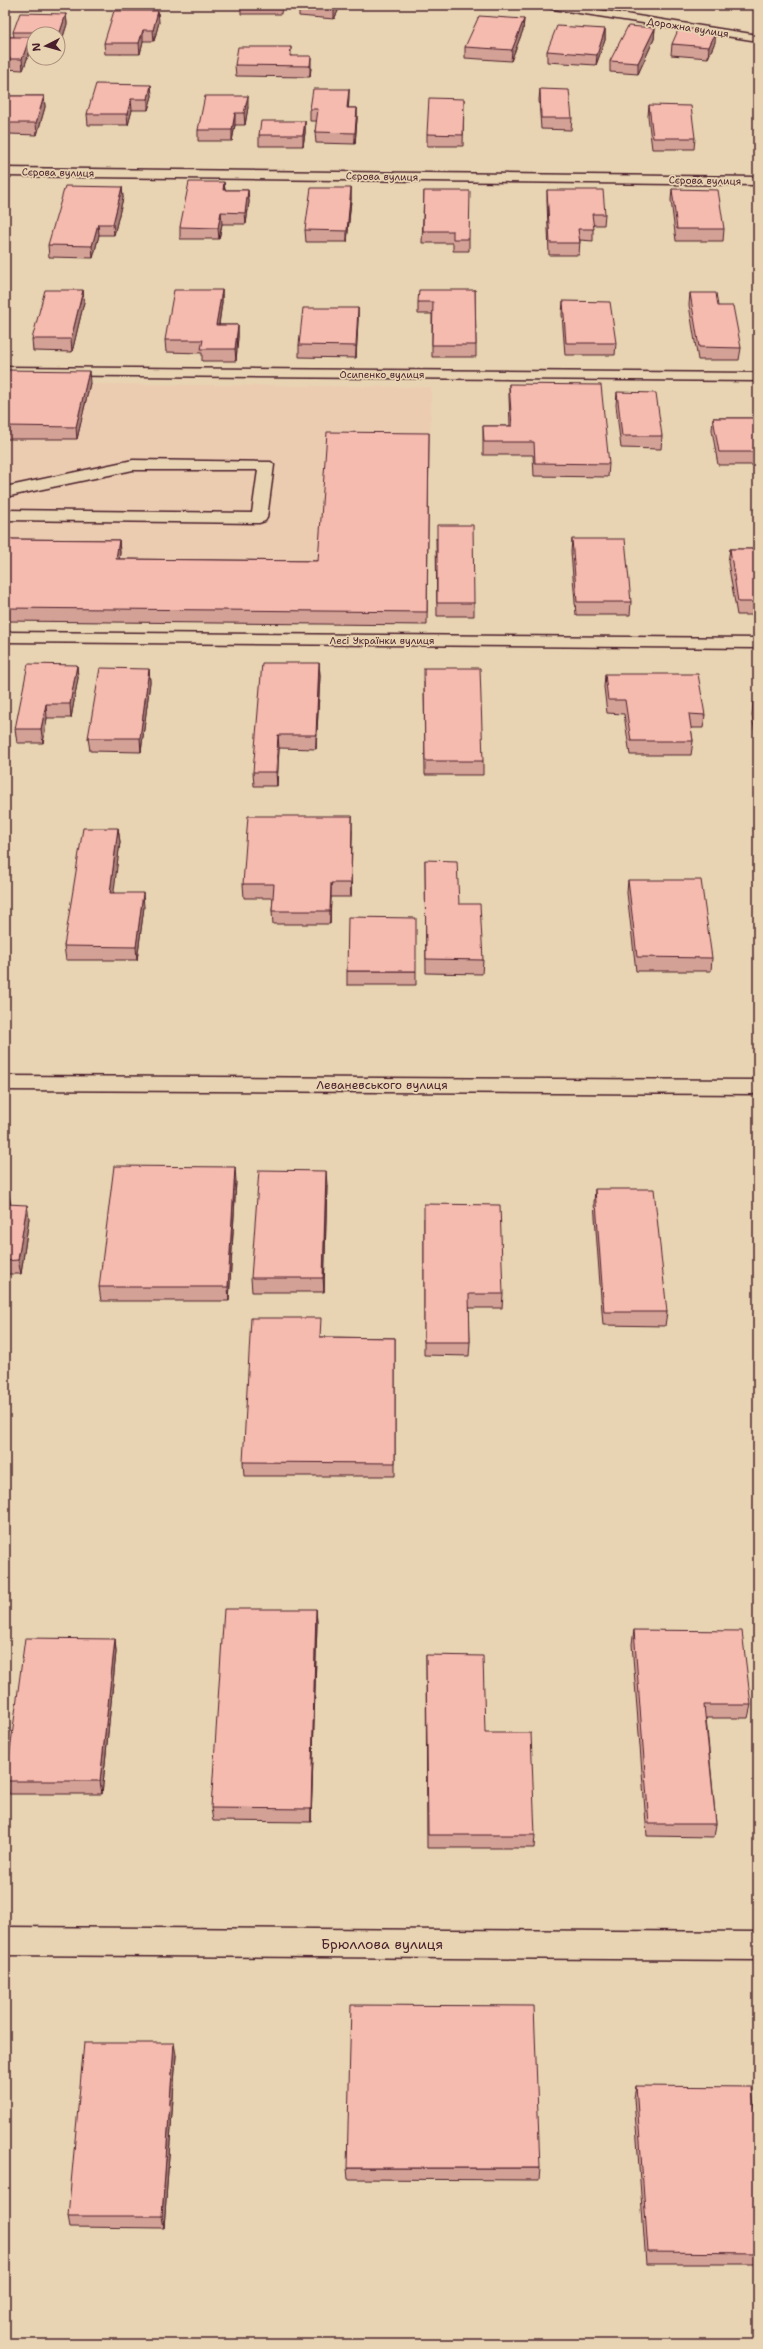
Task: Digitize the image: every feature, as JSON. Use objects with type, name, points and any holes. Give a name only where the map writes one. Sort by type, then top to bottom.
[{"type":"street","name":"Дорожна вулиця","points":[[547,5],[758,38]]},
{"type":"street","name":"Сєрова вулиця","points":[[5,172],[758,181]]},
{"type":"street","name":"Осипенко вулиця","points":[[5,371],[758,377]]},
{"type":"street","points":[[5,492],[133,465],[266,465],[259,518],[5,515]]},
{"type":"street","name":"Лесі Українки вулиця","points":[[5,637],[758,643]]},
{"type":"street","name":"Леваневського вулиця","points":[[5,1083],[758,1087]]},
{"type":"street","name":"Брюллова вулиця","points":[[5,1941],[758,1946]]},
{"type":"shaded area","points":[[5,383],[431,387],[427,625],[5,621]]},
{"type":"building","points":[[299,5],[336,5],[334,8]]},
{"type":"building","points":[[114,11],[158,11],[153,30],[143,30],[139,43],[104,43]]},
{"type":"building","points":[[20,13],[66,14],[62,26],[26,26],[26,32],[13,32]]},
{"type":"building","points":[[479,16],[524,19],[512,50],[465,47]]},
{"type":"building","points":[[557,26],[605,29],[597,55],[547,51]]},
{"type":"building","points":[[628,26],[655,28],[638,63],[610,61]]},
{"type":"building","points":[[679,28],[716,31],[709,47],[672,44]]},
{"type":"building","points":[[5,37],[26,37],[26,48],[22,59],[5,59]]},
{"type":"building","points":[[238,47],[291,47],[290,56],[311,56],[310,66],[235,65]]},
{"type":"building","points":[[96,84],[151,85],[148,99],[131,99],[127,114],[87,114]]},
{"type":"building","points":[[313,89],[349,89],[347,108],[357,108],[355,133],[315,132],[318,109],[310,109]]},
{"type":"building","points":[[540,89],[569,90],[572,118],[541,118]]},
{"type":"building","points":[[5,96],[44,96],[36,123],[8,123],[5,128]]},
{"type":"building","points":[[205,96],[248,96],[244,113],[235,113],[232,130],[198,130]]},
{"type":"building","points":[[429,98],[464,99],[463,135],[427,134]]},
{"type":"building","points":[[649,105],[691,106],[695,138],[653,138]]},
{"type":"building","points":[[261,121],[305,121],[303,135],[259,135]]},
{"type":"building","points":[[189,182],[224,182],[223,190],[248,190],[245,213],[221,212],[218,228],[180,227]]},
{"type":"building","points":[[65,186],[122,187],[113,224],[98,224],[92,246],[48,245]]},
{"type":"building","points":[[311,188],[351,188],[347,231],[305,230]]},
{"type":"building","points":[[672,189],[718,190],[724,229],[677,229]]},
{"type":"building","points":[[547,190],[603,190],[605,214],[592,214],[594,229],[578,229],[580,243],[550,243]]},
{"type":"building","points":[[424,191],[470,191],[469,239],[453,239],[453,231],[423,231]]},
{"type":"building","points":[[45,290],[83,290],[71,339],[32,339]]},
{"type":"building","points":[[174,290],[222,290],[216,325],[238,325],[235,349],[201,349],[203,340],[165,340]]},
{"type":"building","points":[[419,290],[475,290],[476,345],[432,345],[433,302],[418,302]]},
{"type":"building","points":[[690,293],[716,293],[718,306],[733,306],[741,348],[699,347]]},
{"type":"building","points":[[563,301],[610,302],[616,343],[566,343]]},
{"type":"building","points":[[303,308],[358,308],[356,346],[299,345]]},
{"type":"building","points":[[5,370],[89,371],[76,427],[5,426]]},
{"type":"building","points":[[509,384],[601,385],[609,464],[535,463],[534,442],[484,442],[483,426],[512,426]]},
{"type":"building","points":[[617,392],[656,393],[662,436],[622,436]]},
{"type":"building","points":[[713,418],[758,418],[758,452],[719,452]]},
{"type":"building","points":[[327,432],[429,433],[427,612],[5,608],[5,539],[119,540],[116,559],[318,561]]},
{"type":"building","points":[[437,525],[473,525],[474,603],[437,603]]},
{"type":"building","points":[[572,539],[625,539],[631,602],[577,602]]},
{"type":"building","points":[[730,549],[758,549],[758,602],[738,602]]},
{"type":"building","points":[[262,663],[319,663],[316,735],[278,735],[276,772],[253,772]]},
{"type":"building","points":[[28,664],[77,665],[70,704],[46,704],[41,729],[15,729]]},
{"type":"building","points":[[100,668],[149,669],[140,738],[88,738]]},
{"type":"building","points":[[424,668],[480,668],[483,761],[425,761]]},
{"type":"building","points":[[605,674],[698,674],[705,715],[689,714],[693,741],[631,741],[625,700],[608,700]]},
{"type":"building","points":[[753,703],[758,703],[758,727]]},
{"type":"building","points":[[248,816],[352,816],[351,883],[331,883],[330,911],[272,911],[274,884],[243,884]]},
{"type":"building","points":[[83,828],[118,828],[110,893],[143,893],[136,947],[64,946]]},
{"type":"building","points":[[425,860],[457,861],[459,904],[480,904],[483,960],[426,959]]},
{"type":"building","points":[[628,880],[701,880],[712,958],[637,957]]},
{"type":"building","points":[[348,917],[416,918],[416,971],[347,971]]},
{"type":"building","points":[[114,1166],[235,1167],[228,1287],[99,1287]]},
{"type":"building","points":[[259,1170],[326,1171],[323,1278],[251,1278]]},
{"type":"building","points":[[595,1189],[654,1189],[667,1312],[604,1312]]},
{"type":"building","points":[[5,1191],[8,1191],[6,1204],[27,1205],[18,1260],[5,1261]]},
{"type":"building","points":[[424,1204],[500,1205],[503,1294],[469,1294],[470,1342],[424,1342]]},
{"type":"building","points":[[251,1318],[321,1318],[320,1337],[395,1338],[395,1463],[243,1462]]},
{"type":"building","points":[[224,1609],[316,1609],[311,1809],[211,1808]]},
{"type":"building","points":[[634,1630],[742,1631],[751,1705],[704,1705],[716,1824],[649,1824]]},
{"type":"building","points":[[25,1638],[115,1639],[100,1781],[6,1781]]},
{"type":"building","points":[[426,1655],[483,1656],[485,1733],[531,1733],[535,1835],[428,1835]]},
{"type":"building","points":[[351,2005],[534,2006],[540,2168],[347,2168]]},
{"type":"building","points":[[84,2043],[174,2043],[162,2216],[68,2216]]},
{"type":"building","points":[[636,2086],[752,2087],[758,2143],[758,2253],[648,2252]]}]
